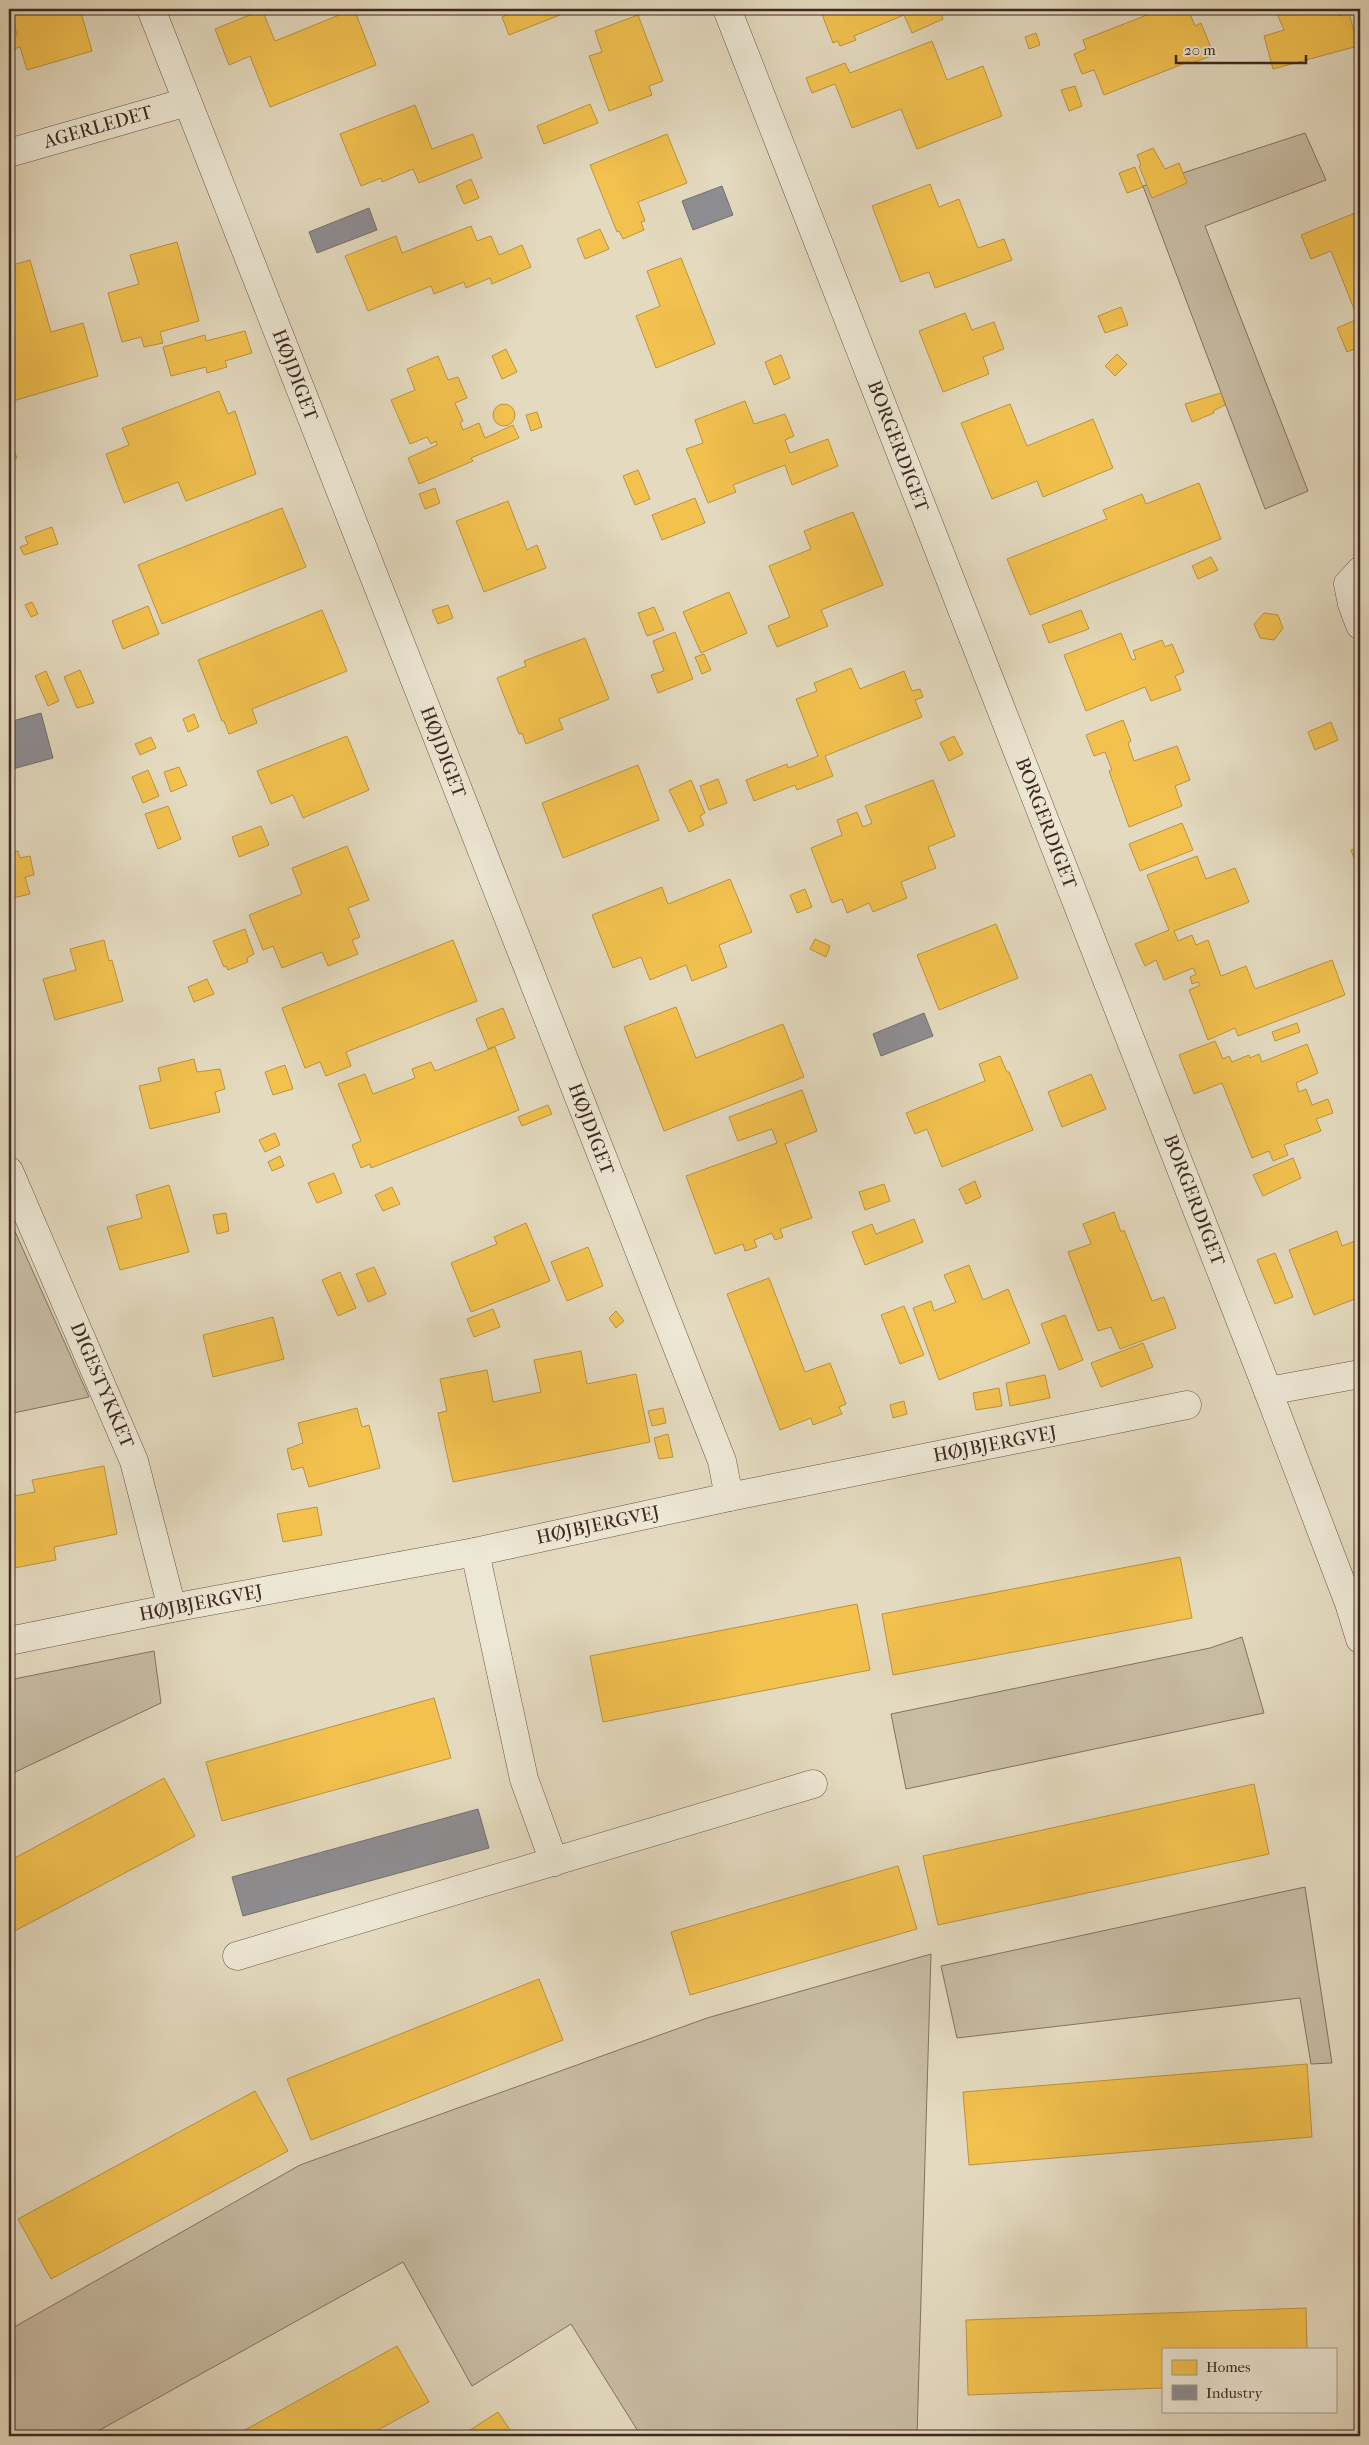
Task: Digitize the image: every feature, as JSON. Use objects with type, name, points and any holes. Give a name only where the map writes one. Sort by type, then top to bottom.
[{"type":"street","name":"HØJDIGET","points":[[151,9],[722,1461],[729,1497]]},
{"type":"street","name":"BORGERDIGET","points":[[727,9],[1268,1391],[1349,1604],[1360,1639]]},
{"type":"street","name":"AGERLEDET","points":[[9,153],[187,102]]},
{"type":"street","points":[[1360,571],[1348,584],[1352,604],[1360,625]]},
{"type":"street","name":"DIGESTYKKET","points":[[9,1171],[134,1461],[172,1608]]},
{"type":"street","points":[[1268,1391],[1360,1374]]},
{"type":"street","name":"HØJBJERGVEJ","points":[[9,1641],[172,1608],[475,1552],[729,1497],[1187,1405]]},
{"type":"street","points":[[475,1552],[524,1779],[554,1862]]},
{"type":"street","points":[[237,1956],[812,1784]]},
{"type":"shaded area","points":[[1305,133],[1326,180],[1205,226],[1308,491],[1265,509],[1143,186]]},
{"type":"shaded area","points":[[9,1218],[89,1397],[9,1414]]},
{"type":"shaded area","points":[[1242,1637],[1264,1713],[906,1789],[891,1714],[1210,1648]]},
{"type":"shaded area","points":[[154,1651],[161,1703],[9,1775],[9,1680]]},
{"type":"shaded area","points":[[1305,1887],[1332,2063],[1311,2064],[1300,1998],[957,2038],[941,1966]]},
{"type":"shaded area","points":[[931,1954],[917,2436],[641,2436],[571,2324],[472,2386],[403,2262],[89,2436],[9,2436],[9,2330],[300,2165],[707,2018]]},
{"type":"building: Homes","points":[[9,9],[80,9],[92,51],[27,70],[20,47],[14,49],[11,37],[17,35],[15,27],[9,28]]},
{"type":"building: Homes","points":[[354,9],[376,65],[270,107],[250,56],[229,65],[215,29],[262,10],[275,41]]},
{"type":"building: Homes","points":[[522,9],[564,9],[565,13],[509,35],[502,17]]},
{"type":"building: Homes","points":[[820,9],[939,9],[943,19],[912,33],[904,15],[854,36],[856,40],[840,46],[838,41],[833,43]]},
{"type":"building: Homes","points":[[1162,9],[1188,9],[1195,26],[1201,23],[1214,55],[1189,64],[1188,62],[1104,95],[1094,70],[1082,74],[1074,54],[1086,49],[1083,40]]},
{"type":"building: Homes","points":[[1275,9],[1336,9],[1339,16],[1349,13],[1358,46],[1273,69],[1264,36],[1284,30]]},
{"type":"building: Homes","points":[[638,15],[663,81],[649,86],[652,95],[609,111],[589,56],[602,52],[595,31]]},
{"type":"building: Homes","points":[[1036,33],[1040,45],[1029,49],[1025,37]]},
{"type":"building: Homes","points":[[932,41],[947,80],[983,66],[1002,116],[917,149],[901,109],[852,128],[835,84],[812,93],[806,78],[845,63],[850,73]]},
{"type":"building: Homes","points":[[1360,58],[1360,77],[1354,60]]},
{"type":"building: Homes","points":[[1075,86],[1082,106],[1069,111],[1061,90]]},
{"type":"building: Homes","points":[[590,104],[598,123],[544,144],[537,126]]},
{"type":"building: Homes","points":[[415,105],[432,149],[473,134],[482,158],[419,183],[413,169],[382,182],[381,178],[361,186],[340,134]]},
{"type":"building: Homes","points":[[667,134],[687,183],[638,202],[645,221],[641,222],[644,230],[623,239],[619,231],[617,232],[590,165]]},
{"type":"building: Homes","points":[[1153,148],[1165,169],[1179,163],[1187,183],[1152,198],[1139,166],[1141,165],[1137,155]]},
{"type":"building: Homes","points":[[1135,167],[1143,187],[1127,193],[1119,173]]},
{"type":"building: Homes","points":[[471,179],[479,198],[464,204],[456,186]]},
{"type":"building: Homes","points":[[930,184],[939,207],[959,199],[978,248],[1004,239],[1012,260],[935,288],[929,272],[901,282],[872,206]]},
{"type":"building: Homes","points":[[1355,213],[1360,226],[1360,347],[1347,352],[1337,328],[1358,319],[1331,251],[1311,259],[1301,235]]},
{"type":"building: Homes","points":[[471,226],[477,241],[491,236],[499,255],[522,245],[531,267],[492,284],[490,278],[466,288],[464,282],[434,294],[431,286],[368,311],[345,256],[396,236],[402,253]]},
{"type":"building: Homes","points":[[600,229],[609,249],[585,259],[577,239]]},
{"type":"building: Homes","points":[[177,242],[199,321],[160,332],[163,343],[144,347],[141,337],[122,342],[108,293],[139,284],[130,255]]},
{"type":"building: Homes","points":[[681,258],[715,344],[656,368],[636,316],[660,306],[647,271]]},
{"type":"building: Homes","points":[[30,260],[51,332],[83,323],[98,376],[13,401],[9,387],[9,266]]},
{"type":"building: Homes","points":[[1121,307],[1128,325],[1105,333],[1098,316]]},
{"type":"building: Homes","points":[[965,313],[972,330],[994,322],[1004,349],[983,357],[989,374],[943,392],[919,331]]},
{"type":"building: Homes","points":[[245,331],[252,353],[225,361],[227,367],[207,373],[206,367],[171,376],[163,347],[205,335],[206,341]]},
{"type":"building: Homes","points":[[506,349],[517,372],[502,379],[492,356]]},
{"type":"building: Homes","points":[[1117,354],[1127,364],[1115,376],[1105,366]]},
{"type":"building: Homes","points":[[781,355],[790,378],[774,385],[765,362]]},
{"type":"building: Homes","points":[[438,356],[448,380],[458,377],[467,398],[455,403],[463,421],[460,423],[463,430],[479,423],[485,438],[513,425],[519,438],[471,458],[473,461],[419,484],[408,458],[437,445],[436,441],[431,444],[427,437],[410,444],[391,400],[415,390],[407,369]]},
{"type":"building: Homes","points":[[219,391],[228,414],[235,411],[256,474],[186,501],[178,482],[124,503],[106,454],[129,445],[122,428]]},
{"type":"building: Homes","points":[[1221,393],[1225,405],[1213,411],[1214,413],[1192,422],[1185,404]]},
{"type":"building: Homes","points":[[745,401],[754,424],[785,414],[794,436],[785,440],[790,453],[828,439],[838,466],[792,485],[785,465],[733,485],[736,492],[708,503],[686,449],[703,443],[695,420]]},
{"type":"building: Homes","points":[[504,404],[512,407],[515,415],[512,423],[504,426],[496,423],[493,415],[496,407]]},
{"type":"building: Homes","points":[[1010,404],[1027,446],[1093,419],[1113,468],[1043,497],[1037,481],[992,499],[961,423]]},
{"type":"building: Homes","points":[[537,412],[542,427],[531,431],[526,415]]},
{"type":"building: Homes","points":[[9,437],[17,458],[9,461]]},
{"type":"building: Homes","points":[[638,470],[650,499],[635,505],[623,476]]},
{"type":"building: Homes","points":[[1199,483],[1221,539],[1030,615],[1007,559],[1107,519],[1103,510],[1142,494],[1146,504]]},
{"type":"building: Homes","points":[[435,488],[440,503],[425,509],[419,494]]},
{"type":"building: Homes","points":[[695,498],[705,523],[662,540],[652,515]]},
{"type":"building: Homes","points":[[508,501],[527,550],[537,545],[546,568],[484,592],[456,521]]},
{"type":"building: Homes","points":[[282,508],[306,567],[162,624],[138,565]]},
{"type":"building: Homes","points":[[853,512],[883,585],[821,610],[828,626],[777,647],[768,626],[790,617],[769,566],[811,549],[804,531]]},
{"type":"building: Homes","points":[[52,527],[58,544],[24,555],[20,547],[28,544],[25,537]]},
{"type":"building: Homes","points":[[1211,557],[1218,570],[1198,579],[1192,566]]},
{"type":"building: Homes","points":[[729,592],[747,633],[701,653],[683,612]]},
{"type":"building: Homes","points":[[32,602],[38,614],[31,617],[25,605]]},
{"type":"building: Homes","points":[[448,605],[453,618],[438,624],[432,610]]},
{"type":"building: Homes","points":[[148,606],[159,634],[123,649],[112,621]]},
{"type":"building: Homes","points":[[654,607],[664,630],[647,636],[638,613]]},
{"type":"building: Homes","points":[[322,610],[347,671],[252,709],[257,723],[229,734],[198,660]]},
{"type":"building: Homes","points":[[1081,610],[1089,629],[1049,643],[1042,625]]},
{"type":"building: Homes","points":[[1264,613],[1278,615],[1283,628],[1274,640],[1260,638],[1254,624]]},
{"type":"building: Homes","points":[[675,632],[693,679],[658,693],[651,675],[664,671],[653,641]]},
{"type":"building: Homes","points":[[1121,633],[1132,660],[1136,659],[1133,651],[1162,640],[1165,647],[1172,644],[1184,672],[1175,676],[1181,690],[1151,701],[1145,687],[1086,711],[1064,655]]},
{"type":"building: Homes","points":[[585,638],[609,699],[559,719],[563,729],[526,744],[522,733],[519,734],[497,678],[526,666],[524,661]]},
{"type":"building: Homes","points":[[704,654],[711,670],[702,674],[695,657]]},
{"type":"building: Homes","points":[[851,668],[860,689],[904,671],[912,691],[920,689],[923,697],[915,700],[922,717],[825,756],[833,776],[797,790],[795,785],[754,801],[746,780],[787,764],[788,768],[818,756],[796,699],[817,691],[814,683]]},
{"type":"building: Homes","points":[[80,670],[94,703],[77,708],[64,677]]},
{"type":"building: Homes","points":[[46,671],[59,701],[48,706],[35,676]]},
{"type":"building: Homes","points":[[194,714],[199,727],[188,732],[183,719]]},
{"type":"building: Homes","points":[[1123,720],[1131,741],[1128,743],[1134,761],[1177,746],[1190,780],[1175,786],[1182,806],[1129,827],[1109,771],[1112,770],[1105,752],[1094,756],[1086,735]]},
{"type":"building: Homes","points":[[1331,722],[1338,740],[1315,750],[1308,732]]},
{"type":"building: Homes","points":[[347,736],[369,790],[303,818],[293,795],[271,804],[257,771]]},
{"type":"building: Homes","points":[[954,736],[963,754],[949,761],[940,743]]},
{"type":"building: Homes","points":[[151,737],[156,748],[140,755],[135,744]]},
{"type":"building: Homes","points":[[638,765],[659,820],[563,858],[542,803]]},
{"type":"building: Homes","points":[[179,767],[187,785],[171,792],[164,772]]},
{"type":"building: Homes","points":[[148,770],[159,796],[143,803],[132,777]]},
{"type":"building: Homes","points":[[718,779],[727,803],[709,810],[700,786]]},
{"type":"building: Homes","points":[[691,780],[705,813],[700,816],[704,825],[689,832],[669,790]]},
{"type":"building: Homes","points":[[933,780],[955,836],[928,847],[936,868],[901,882],[907,898],[873,912],[869,903],[847,913],[842,899],[832,903],[811,848],[842,835],[837,820],[857,812],[863,827],[872,823],[865,806]]},
{"type":"building: Homes","points":[[168,806],[181,839],[158,849],[145,814]]},
{"type":"building: Homes","points":[[1182,823],[1193,850],[1140,871],[1129,844]]},
{"type":"building: Homes","points":[[261,826],[269,845],[239,857],[232,837]]},
{"type":"building: Homes","points":[[9,836],[13,852],[18,851],[20,858],[30,856],[34,875],[25,877],[30,894],[9,899]]},
{"type":"building: Homes","points":[[347,846],[369,900],[348,908],[360,937],[352,940],[358,954],[328,966],[322,952],[282,968],[273,946],[263,950],[249,915],[302,894],[292,868]]},
{"type":"building: Homes","points":[[1360,847],[1360,874],[1351,850]]},
{"type":"building: Homes","points":[[1197,856],[1206,879],[1235,868],[1249,902],[1174,931],[1178,941],[1192,935],[1196,945],[1208,940],[1221,976],[1246,966],[1255,989],[1332,960],[1345,995],[1238,1036],[1235,1028],[1208,1040],[1189,990],[1200,985],[1198,982],[1192,984],[1190,977],[1196,974],[1193,968],[1164,980],[1156,960],[1145,966],[1135,944],[1169,930],[1147,875]]},
{"type":"building: Homes","points":[[730,879],[752,932],[719,945],[727,967],[692,981],[686,965],[650,980],[641,957],[613,968],[592,915],[662,887],[668,904]]},
{"type":"building: Homes","points":[[805,889],[812,907],[797,913],[790,895]]},
{"type":"building: Homes","points":[[996,924],[1018,978],[939,1010],[917,955]]},
{"type":"building: Homes","points":[[245,929],[254,954],[247,958],[248,962],[228,970],[226,966],[224,967],[213,941]]},
{"type":"building: Homes","points":[[815,939],[830,946],[826,957],[810,949]]},
{"type":"building: Homes","points":[[104,940],[109,961],[112,960],[123,1001],[55,1020],[43,979],[76,970],[70,949]]},
{"type":"building: Homes","points":[[453,940],[477,1001],[346,1052],[351,1066],[326,1076],[320,1062],[305,1068],[282,1008]]},
{"type":"building: Homes","points":[[207,979],[214,994],[194,1002],[188,987]]},
{"type":"building: Homes","points":[[676,1007],[696,1058],[783,1024],[804,1077],[664,1131],[624,1027]]},
{"type":"building: Homes","points":[[503,1008],[515,1038],[488,1049],[476,1019]]},
{"type":"building: Homes","points":[[1297,1023],[1300,1032],[1275,1041],[1272,1032]]},
{"type":"building: Homes","points":[[1215,1041],[1223,1059],[1229,1056],[1232,1062],[1249,1055],[1250,1058],[1259,1054],[1262,1062],[1307,1044],[1318,1073],[1296,1083],[1299,1092],[1306,1089],[1312,1105],[1328,1099],[1333,1113],[1316,1119],[1321,1131],[1284,1145],[1288,1155],[1273,1161],[1269,1151],[1252,1158],[1222,1083],[1194,1094],[1179,1055]]},
{"type":"building: Homes","points":[[495,1047],[519,1110],[371,1168],[370,1164],[361,1168],[352,1145],[361,1141],[338,1084],[365,1074],[373,1094],[415,1078],[412,1069],[431,1062],[435,1071]]},
{"type":"building: Homes","points":[[1000,1056],[1007,1072],[1009,1072],[1033,1130],[942,1167],[927,1129],[915,1134],[906,1113],[985,1081],[979,1064]]},
{"type":"building: Homes","points":[[194,1059],[197,1072],[220,1069],[225,1089],[215,1092],[220,1112],[150,1129],[139,1086],[161,1081],[158,1068]]},
{"type":"building: Homes","points":[[285,1065],[293,1089],[273,1095],[265,1072]]},
{"type":"building: Homes","points":[[1091,1074],[1106,1109],[1062,1127],[1048,1092]]},
{"type":"building: Homes","points":[[802,1090],[817,1131],[785,1144],[812,1218],[780,1229],[783,1237],[775,1240],[772,1233],[754,1240],[757,1247],[745,1251],[743,1244],[715,1254],[686,1176],[777,1143],[772,1129],[738,1141],[729,1117]]},
{"type":"building: Homes","points":[[548,1105],[552,1114],[522,1126],[518,1117]]},
{"type":"building: Homes","points":[[275,1133],[280,1145],[265,1152],[259,1140]]},
{"type":"building: Homes","points":[[280,1156],[284,1166],[272,1171],[268,1162]]},
{"type":"building: Homes","points":[[1293,1158],[1301,1178],[1263,1196],[1253,1175]]},
{"type":"building: Homes","points":[[334,1173],[342,1193],[317,1203],[308,1183]]},
{"type":"building: Homes","points":[[975,1181],[981,1197],[966,1204],[959,1189]]},
{"type":"building: Homes","points":[[884,1184],[890,1201],[865,1210],[859,1192]]},
{"type":"building: Homes","points":[[169,1185],[189,1252],[120,1270],[107,1227],[142,1218],[136,1195]]},
{"type":"building: Homes","points":[[392,1187],[400,1204],[383,1211],[375,1195]]},
{"type":"building: Homes","points":[[1114,1212],[1121,1232],[1124,1230],[1152,1301],[1164,1297],[1176,1328],[1120,1349],[1111,1327],[1098,1331],[1068,1252],[1091,1244],[1083,1224]]},
{"type":"building: Homes","points":[[226,1213],[229,1231],[217,1234],[213,1215]]},
{"type":"building: Homes","points":[[914,1219],[923,1242],[865,1265],[852,1232],[872,1224],[876,1234]]},
{"type":"building: Homes","points":[[526,1223],[550,1281],[471,1312],[451,1263],[497,1244],[494,1237]]},
{"type":"building: Homes","points":[[1337,1231],[1342,1246],[1360,1239],[1360,1280],[1357,1281],[1360,1297],[1314,1315],[1289,1250]]},
{"type":"building: Homes","points":[[588,1247],[603,1286],[567,1301],[551,1262]]},
{"type":"building: Homes","points":[[1275,1253],[1293,1297],[1275,1304],[1257,1260]]},
{"type":"building: Homes","points":[[969,1265],[983,1300],[1008,1289],[1030,1343],[939,1380],[913,1308],[931,1301],[934,1311],[956,1302],[944,1275]]},
{"type":"building: Homes","points":[[374,1267],[386,1294],[368,1302],[356,1274]]},
{"type":"building: Homes","points":[[340,1272],[356,1308],[338,1316],[322,1280]]},
{"type":"building: Homes","points":[[769,1278],[805,1372],[830,1363],[846,1404],[839,1407],[842,1414],[813,1425],[811,1418],[780,1430],[727,1294]]},
{"type":"building: Homes","points":[[904,1306],[924,1355],[900,1364],[881,1315]]},
{"type":"building: Homes","points":[[493,1309],[500,1327],[474,1337],[467,1319]]},
{"type":"building: Homes","points":[[616,1311],[624,1321],[616,1328],[609,1318]]},
{"type":"building: Homes","points":[[1065,1315],[1083,1360],[1059,1370],[1041,1324]]},
{"type":"building: Homes","points":[[273,1317],[284,1359],[213,1377],[203,1335]]},
{"type":"building: Homes","points":[[1143,1343],[1153,1367],[1101,1387],[1091,1363]]},
{"type":"building: Homes","points":[[581,1351],[587,1384],[636,1374],[650,1442],[453,1482],[438,1413],[447,1411],[440,1379],[487,1370],[493,1402],[541,1392],[534,1360]]},
{"type":"building: Homes","points":[[1045,1375],[1050,1398],[1010,1406],[1006,1383]]},
{"type":"building: Homes","points":[[999,1388],[1002,1406],[976,1410],[973,1393]]},
{"type":"building: Homes","points":[[904,1401],[907,1414],[893,1418],[890,1405]]},
{"type":"building: Homes","points":[[357,1408],[362,1427],[369,1425],[380,1468],[309,1487],[303,1467],[292,1470],[287,1449],[303,1443],[298,1423]]},
{"type":"building: Homes","points":[[663,1408],[666,1423],[652,1426],[648,1411]]},
{"type":"building: Homes","points":[[668,1434],[673,1457],[659,1459],[654,1438]]},
{"type":"building: Homes","points":[[104,1466],[117,1534],[54,1547],[56,1560],[9,1569],[9,1497],[35,1492],[32,1480]]},
{"type":"building: Homes","points":[[317,1507],[322,1535],[283,1542],[277,1514]]},
{"type":"building: Homes","points":[[1180,1557],[1192,1618],[893,1675],[882,1614]]},
{"type":"building: Homes","points":[[857,1604],[870,1670],[603,1722],[590,1656]]},
{"type":"building: Homes","points":[[434,1698],[451,1758],[222,1821],[206,1762]]},
{"type":"building: Homes","points":[[164,1778],[195,1836],[9,1934],[9,1861]]},
{"type":"building: Homes","points":[[1254,1784],[1269,1854],[938,1925],[923,1856]]},
{"type":"building: Homes","points":[[898,1866],[917,1929],[690,1995],[671,1932]]},
{"type":"building: Homes","points":[[539,1979],[563,2040],[311,2140],[287,2079]]},
{"type":"building: Homes","points":[[1307,2064],[1312,2137],[969,2165],[963,2092]]},
{"type":"building: Homes","points":[[255,2091],[288,2151],[51,2279],[18,2219]]},
{"type":"building: Homes","points":[[1306,2308],[1307,2348],[1162,2348],[1162,2388],[968,2395],[966,2320]]},
{"type":"building: Homes","points":[[397,2346],[429,2402],[367,2436],[234,2436]]},
{"type":"building: Homes","points":[[498,2412],[514,2436],[461,2436]]},
{"type":"building: Industry","points":[[722,186],[733,215],[693,230],[682,201]]},
{"type":"building: Industry","points":[[369,208],[377,230],[317,253],[309,232]]},
{"type":"building: Industry","points":[[41,713],[53,758],[9,770],[9,722]]},
{"type":"building: Industry","points":[[924,1013],[933,1036],[881,1056],[873,1034]]},
{"type":"building: Industry","points":[[478,1809],[489,1848],[243,1916],[232,1877]]}]
